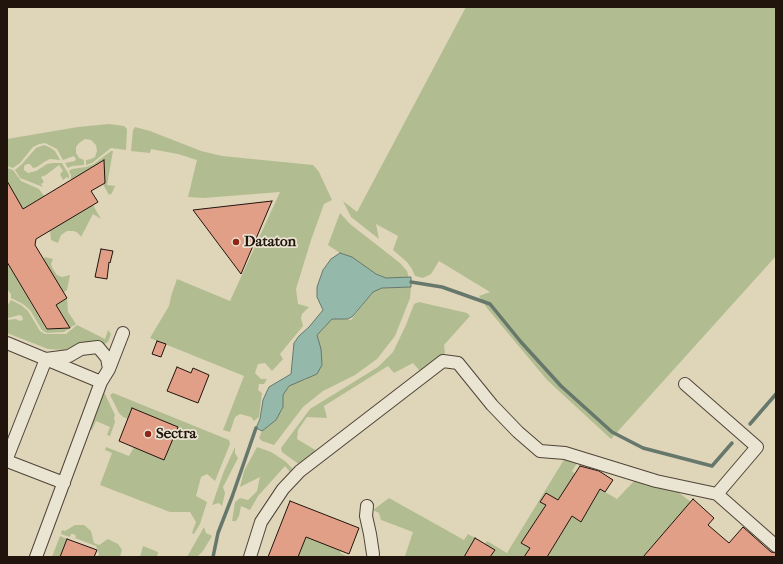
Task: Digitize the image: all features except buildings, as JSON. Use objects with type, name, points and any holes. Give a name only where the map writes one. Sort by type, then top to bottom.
[{"type":"lane","points":[[36,557],[101,382],[109,369],[123,333]]},
{"type":"lane","points":[[7,343],[101,382]]},
{"type":"lane","points":[[46,359],[69,356],[81,349],[98,347],[107,358],[109,369]]},
{"type":"lane","points":[[7,458],[46,359]]},
{"type":"lane","points":[[250,557],[261,522],[283,489],[300,471],[443,361],[458,363],[492,405],[518,432],[540,451],[565,454],[656,481],[684,491],[717,494],[776,546]]},
{"type":"lane","points":[[684,384],[757,448],[717,494]]},
{"type":"lane","points":[[7,462],[64,483]]},
{"type":"lane","points":[[367,506],[366,516],[373,554]]},
{"type":"shaded area","points":[[466,7],[776,7],[776,256],[611,439],[547,380],[487,308],[479,296],[490,292],[439,261],[431,274],[423,278],[415,276],[407,262],[393,250],[398,236],[376,224],[379,239],[351,217],[343,201],[357,212]]},
{"type":"shaded area","points":[[109,124],[124,126],[127,129],[126,150],[111,148],[92,163],[86,165],[86,160],[95,157],[97,151],[96,145],[91,140],[85,139],[76,147],[76,153],[79,158],[84,160],[84,165],[72,166],[68,168],[65,163],[75,161],[76,159],[74,156],[63,160],[57,149],[45,143],[33,147],[20,163],[13,168],[7,166],[7,139],[78,127]]},
{"type":"shaded area","points":[[135,127],[150,131],[201,151],[222,156],[313,165],[319,172],[332,200],[324,204],[296,289],[298,304],[309,307],[302,314],[301,318],[303,326],[280,354],[283,359],[272,371],[265,363],[258,364],[255,373],[261,379],[267,379],[264,384],[259,384],[258,390],[262,393],[259,417],[254,421],[251,417],[240,414],[235,417],[230,432],[223,430],[244,376],[150,338],[169,306],[177,279],[230,301],[280,192],[204,198],[188,197],[197,160],[178,154],[151,149],[150,153],[131,151],[133,130]]},
{"type":"shaded area","points":[[44,145],[55,151],[60,160],[50,159],[33,168],[30,164],[27,164],[24,166],[24,170],[28,173],[36,171],[47,164],[62,163],[69,175],[69,179],[67,177],[63,180],[60,174],[63,171],[59,165],[41,177],[44,182],[41,184],[43,187],[20,178],[15,170],[36,148]]},
{"type":"shaded area","points":[[113,151],[107,185],[115,186],[112,193],[109,195],[103,184],[104,160],[71,180],[69,171],[94,164]]},
{"type":"shaded area","points":[[7,168],[13,170],[21,181],[39,189],[44,196],[23,209],[7,181]]},
{"type":"shaded area","points":[[93,205],[101,219],[93,214],[81,237],[74,231],[67,231],[61,235],[58,243],[51,240],[50,230]]},
{"type":"shaded area","points":[[340,213],[350,224],[400,263],[407,271],[409,278],[386,278],[376,274],[352,257],[340,253],[328,245]]},
{"type":"shaded area","points":[[340,253],[352,257],[376,274],[386,278],[411,277],[411,287],[382,288],[373,292],[353,316],[348,319],[332,319],[317,335],[321,349],[322,365],[317,374],[289,386],[283,395],[283,407],[276,420],[262,431],[256,428],[260,419],[263,400],[269,387],[291,374],[294,343],[323,310],[317,297],[317,287],[323,270],[331,259]]},
{"type":"shaded area","points":[[45,257],[53,259],[51,264],[57,275],[62,277],[70,275],[67,290],[63,293],[43,260]]},
{"type":"shaded area","points":[[9,266],[46,329],[69,328],[56,305],[67,298],[68,312],[76,324],[64,332],[47,333],[42,330],[30,310],[23,304],[11,298],[11,294],[7,289],[7,267]]},
{"type":"shaded area","points":[[411,287],[410,298],[395,336],[377,359],[355,375],[323,391],[303,407],[274,445],[262,441],[259,438],[262,431],[276,420],[283,408],[283,395],[289,386],[297,381],[306,380],[321,349],[317,335],[332,318],[351,320],[373,292],[382,288]]},
{"type":"shaded area","points":[[11,300],[21,305],[28,311],[40,331],[45,334],[66,334],[77,325],[105,339],[108,330],[111,334],[108,342],[103,345],[88,344],[64,350],[48,349],[7,333],[7,320],[23,320],[22,316],[19,315],[8,318],[7,306]]},
{"type":"shaded area","points":[[419,302],[467,313],[470,316],[444,345],[445,353],[420,371],[413,363],[394,373],[388,366],[324,406],[327,418],[307,417],[298,430],[297,439],[317,451],[300,465],[282,452],[281,448],[310,409],[378,367],[393,352],[414,304]]},
{"type":"shaded area","points":[[104,392],[115,415],[115,422],[110,436],[107,435],[110,427],[96,421],[92,430],[88,427],[102,393]]},
{"type":"shaded area","points":[[113,393],[229,440],[230,444],[215,481],[207,474],[201,477],[196,496],[207,502],[200,524],[194,534],[192,533],[196,522],[190,512],[170,512],[100,485],[112,453],[105,450],[106,447],[129,456],[134,447],[164,459],[177,427],[132,408],[128,419],[123,417],[119,413],[110,395]]},
{"type":"shaded area","points":[[235,447],[235,453],[238,458],[223,487],[225,493],[222,506],[219,503],[212,505],[224,471]]},
{"type":"shaded area","points":[[257,447],[271,452],[285,461],[293,469],[290,472],[285,466],[258,496],[250,510],[241,506],[239,516],[236,521],[232,521],[235,502],[240,498],[248,500],[257,491],[260,477],[240,487],[244,471]]},
{"type":"shaded area","points":[[565,458],[579,460],[572,471],[575,474],[558,500],[546,493],[540,502],[546,505],[521,543],[530,548],[524,557],[490,557],[495,550],[485,544],[487,541],[507,553]]},
{"type":"shaded area","points":[[637,478],[678,492],[691,502],[643,557],[548,556],[572,516],[581,522],[600,489],[617,499]]},
{"type":"shaded area","points":[[389,498],[464,540],[468,534],[475,538],[464,557],[405,556],[413,532],[381,520],[379,513],[373,510]]},
{"type":"shaded area","points":[[75,525],[84,525],[91,531],[94,543],[99,545],[108,539],[118,544],[122,550],[120,557],[98,557],[99,554],[96,546],[75,538],[76,536],[74,534],[71,534],[70,537],[61,534],[62,530],[65,531]]},
{"type":"shaded area","points":[[204,527],[206,533],[212,536],[203,551],[197,557],[187,557]]},
{"type":"shaded area","points":[[60,536],[67,539],[60,557],[52,557]]},
{"type":"shaded area","points":[[306,537],[341,551],[340,553],[349,557],[298,557]]},
{"type":"shaded area","points":[[143,546],[158,552],[157,557],[140,557]]},
{"type":"waterway","points":[[411,282],[442,287],[490,304],[521,342],[561,386],[612,432],[643,448],[712,466],[732,443]]},
{"type":"waterway","points":[[750,424],[776,394]]},
{"type":"waterway","points":[[213,557],[218,533],[256,428]]},
{"type":"place","name":"Dataton","points":[[236,242]]},
{"type":"place","name":"Sectra","points":[[148,434]]}]
